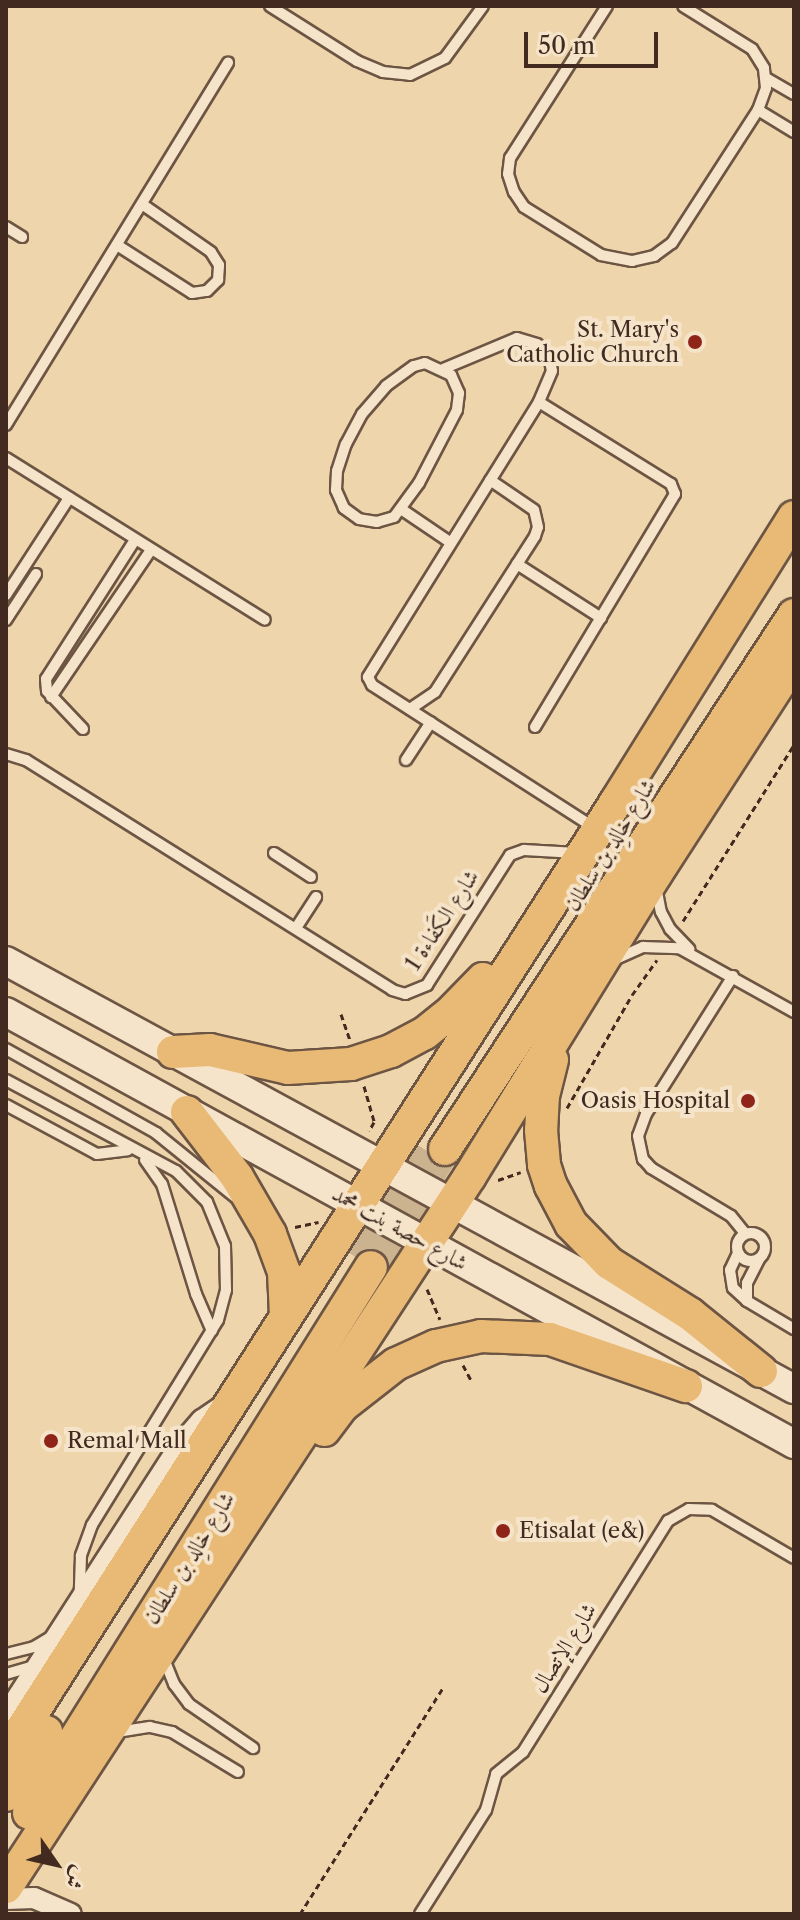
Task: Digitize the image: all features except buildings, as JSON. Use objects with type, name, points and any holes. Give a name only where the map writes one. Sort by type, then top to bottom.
[{"type":"main road","points":[[6,1754],[794,517]]},
{"type":"main road","name":"شارع خالِد بن سلطان","points":[[794,550],[434,1144],[794,615]]},
{"type":"main road","points":[[6,1887],[426,1243],[460,1207],[593,975],[794,661]]},
{"type":"main road","points":[[173,1052],[210,1050],[288,1068],[330,1067],[371,1059],[408,1043],[440,1022],[538,922]]},
{"type":"main road","name":"شارع حصة بنت محمد","points":[[6,961],[784,1381]]},
{"type":"main road","name":"شارع حصة بنت محمد","points":[[6,1012],[794,1444]]},
{"type":"main road","points":[[566,1020],[543,1095],[541,1130],[544,1165],[559,1204],[594,1250],[784,1381]]},
{"type":"main road","points":[[187,1112],[237,1177],[264,1222],[284,1272],[286,1316]]},
{"type":"main road","name":"شارع خالِد بن سلطان","points":[[6,1795],[360,1260],[6,1850]]},
{"type":"main road","points":[[178,1620],[209,1586],[342,1406],[396,1364],[450,1342],[504,1334],[550,1339],[686,1386]]},
{"type":"street","points":[[6,1715],[180,1445],[202,1420],[232,1401]]},
{"type":"street","points":[[6,1899],[34,1898],[71,1914]]},
{"type":"lane","points":[[270,6],[357,61],[383,72],[410,75],[445,58],[465,36],[483,6]]},
{"type":"lane","points":[[607,6],[510,158],[510,183],[524,207],[611,259],[632,261],[654,256],[672,243],[764,98],[766,78],[760,58],[752,49],[683,6]]},
{"type":"lane","points":[[6,425],[228,63]]},
{"type":"lane","points":[[766,78],[794,94]]},
{"type":"lane","points":[[758,110],[794,132]]},
{"type":"lane","points":[[117,245],[192,293],[207,291],[218,280],[219,265],[211,252],[142,204]]},
{"type":"lane","points":[[6,227],[22,237]]},
{"type":"lane","points":[[443,369],[507,340],[527,339],[537,344],[550,361],[550,382],[368,673],[372,685],[431,722],[590,841]]},
{"type":"lane","points":[[425,363],[443,369],[456,383],[459,402],[430,463],[401,509],[394,517],[377,522],[351,515],[339,500],[337,471],[353,429],[386,386],[414,366],[425,363]]},
{"type":"lane","points":[[535,727],[674,500],[674,488],[539,402]]},
{"type":"lane","points":[[6,458],[265,620]]},
{"type":"lane","points":[[410,709],[435,692],[535,536],[538,518],[527,503],[490,480]]},
{"type":"lane","points":[[6,595],[69,498]]},
{"type":"lane","points":[[401,509],[451,543]]},
{"type":"lane","points":[[83,729],[51,697],[46,679],[135,540]]},
{"type":"lane","points":[[51,697],[151,550]]},
{"type":"lane","points":[[517,564],[601,618]]},
{"type":"lane","points":[[6,620],[36,574]]},
{"type":"lane","points":[[406,760],[431,722]]},
{"type":"lane","name":"شارع الكَفاءة 1","points":[[6,754],[26,760],[392,990],[405,994],[417,992],[427,985],[510,855],[524,850],[558,854],[590,841]]},
{"type":"lane","points":[[274,853],[311,877]]},
{"type":"lane","points":[[656,874],[661,912],[675,934],[697,955],[794,1012]]},
{"type":"lane","points":[[296,928],[316,897]]},
{"type":"lane","points":[[593,975],[625,953],[643,947],[667,946],[697,955]]},
{"type":"lane","points":[[733,976],[646,1114],[638,1136],[643,1159],[651,1168],[731,1216],[745,1233]]},
{"type":"lane","points":[[6,1049],[156,1133],[199,1164],[264,1222]]},
{"type":"lane","points":[[6,1080],[188,1180],[215,1216],[225,1246],[227,1274],[223,1305],[212,1331],[92,1525],[81,1556],[80,1599]]},
{"type":"lane","points":[[6,1105],[97,1154],[110,1150],[134,1151],[150,1164],[162,1184],[196,1294],[212,1331]]},
{"type":"lane","points":[[747,1301],[747,1283],[765,1250],[764,1240],[756,1233],[745,1233],[738,1241],[738,1253],[732,1260],[730,1279],[733,1288],[747,1301],[794,1329]]},
{"type":"lane","points":[[738,1253],[747,1260],[759,1259]]},
{"type":"lane","name":"شارع الإتصال","points":[[420,1914],[486,1810],[496,1774],[523,1752],[661,1530],[677,1513],[700,1508],[712,1510],[794,1558]]},
{"type":"lane","points":[[6,1654],[34,1647],[63,1627]]},
{"type":"lane","points":[[161,1647],[174,1684],[189,1704],[253,1748]]},
{"type":"lane","points":[[6,1674],[27,1670],[42,1659]]},
{"type":"lane","points":[[104,1737],[126,1729],[161,1729],[194,1742],[238,1772]]},
{"type":"path","points":[[675,934],[794,745]]},
{"type":"path","points":[[566,1110],[632,995],[667,946]]},
{"type":"path","points":[[460,1207],[485,1183],[544,1165]]},
{"type":"path","points":[[425,1285],[450,1342]]},
{"type":"path","points":[[300,1914],[443,1688]]},
{"type":"tunnel","points":[[349,1253],[423,1139]]},
{"type":"tunnel","points":[[371,1267],[445,1149]]},
{"type":"place","name":"St. Mary's Catholic Church","points":[[695,342]]},
{"type":"place","name":"Oasis Hospital","points":[[748,1101]]},
{"type":"place","name":"Remal Mall","points":[[51,1441]]},
{"type":"place","name":"Etisalat (e&)","points":[[503,1531]]}]
